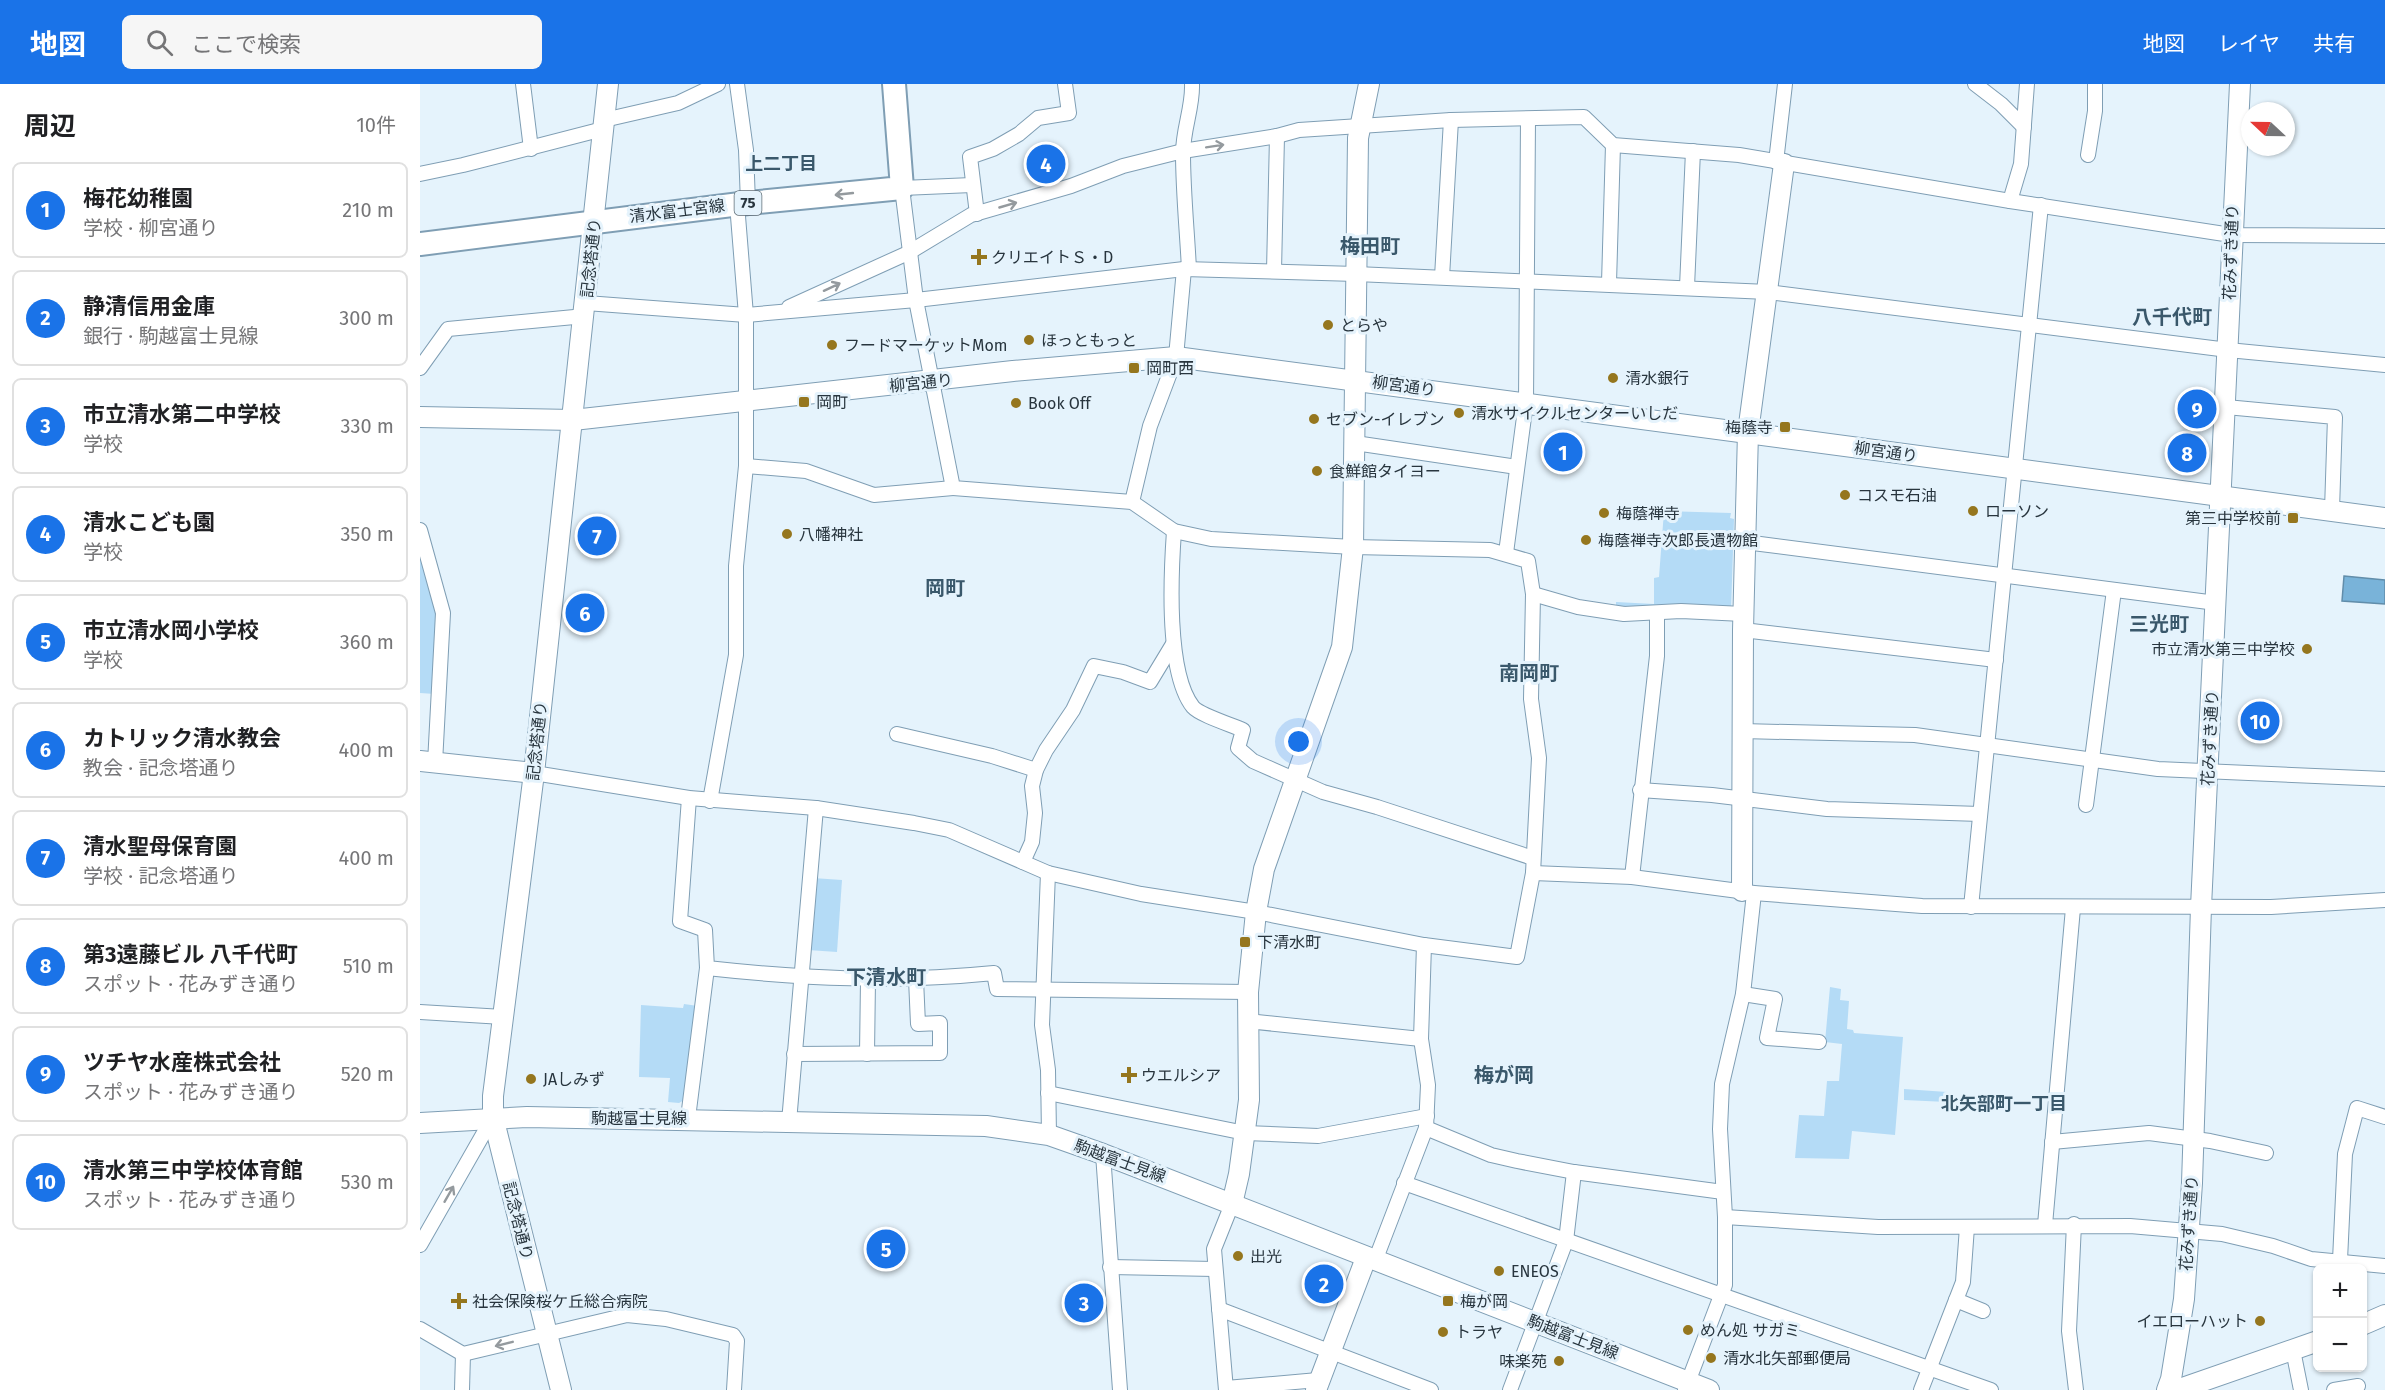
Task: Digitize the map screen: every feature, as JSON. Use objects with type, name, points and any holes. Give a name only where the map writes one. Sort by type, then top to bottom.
[{"type":"main road","points":[[894,84],[902,188]]},
{"type":"main road","name":"清水富士宮線","points":[[420,244],[742,203],[902,188]]},
{"type":"street","points":[[523,84],[531,149]]},
{"type":"street","name":"記念塔通り","points":[[561,1390],[493,1117],[502,1017],[534,773],[586,310],[608,84]]},
{"type":"street","points":[[420,174],[531,149],[678,103],[718,84]]},
{"type":"street","points":[[710,801],[736,655],[736,567],[746,466],[746,315],[742,203],[746,150],[737,84]]},
{"type":"street","points":[[977,214],[970,158],[993,149],[1019,134],[1038,118],[1069,113],[1065,84]]},
{"type":"street","points":[[1132,502],[1150,426],[1176,357],[1186,269],[1183,151],[1186,120],[1193,100],[1192,84]]},
{"type":"street","points":[[1369,84],[1359,125],[1353,547],[1342,647],[1297,782],[1264,869],[1256,912],[1248,992],[1249,1100],[1245,1133],[1232,1204],[1214,1249],[1226,1389],[1317,1385],[1404,1183],[1426,1122],[1428,1085],[1420,1039],[1424,945]]},
{"type":"street","points":[[1686,1386],[1725,1285],[1725,1217],[1720,1128],[1722,1084],[1743,994],[1748,892],[1742,798],[1742,731],[1748,432],[1768,292],[1785,84]]},
{"type":"street","points":[[1976,84],[2024,127]]},
{"type":"street","points":[[2010,201],[2020,164],[2027,84]]},
{"type":"street","points":[[2088,155],[2095,111],[2095,84]]},
{"type":"street","name":"花みずき通り","points":[[2179,1389],[2172,1379],[2184,1299],[2193,1139],[2201,907],[2222,497],[2231,235],[2240,84]]},
{"type":"street","points":[[779,312],[908,253],[977,214],[1071,186],[1123,166],[1183,151],[1277,136],[1299,130],[1451,120],[1584,117],[1613,145],[1780,163],[2231,235],[2385,236]]},
{"type":"street","points":[[1506,553],[1526,402],[1528,119]]},
{"type":"street","points":[[1442,277],[1451,120]]},
{"type":"street","points":[[1274,271],[1277,136]]},
{"type":"street","points":[[1609,283],[1613,145]]},
{"type":"street","points":[[1687,287],[1693,152]]},
{"type":"street","points":[[953,488],[908,253],[902,188],[972,185]]},
{"type":"street","points":[[1971,907],[2040,206]]},
{"type":"street","points":[[420,368],[448,329],[586,310],[746,315],[916,300],[1186,269],[1609,283],[1768,292],[2228,350],[2385,365]]},
{"type":"street","name":"柳宮通り","points":[[420,417],[573,420],[931,382],[1013,371],[1176,357],[1748,432],[2015,471],[2385,518]]},
{"type":"street","points":[[2226,407],[2335,417],[2332,510]]},
{"type":"street","points":[[1355,443],[1517,467]]},
{"type":"street","points":[[420,530],[443,614],[427,762],[534,773],[710,801],[816,808],[949,830],[1048,873],[1141,894],[1256,912],[1424,945],[1517,957],[1533,873],[1539,758],[1530,675],[1533,594],[1528,561],[1490,550],[1353,547],[1211,539],[1174,531],[1132,502],[953,488],[874,495],[806,471],[746,466]]},
{"type":"street","points":[[1174,531],[1173,644],[1185,690],[1194,708],[1243,730],[1238,748],[1253,761],[1297,782],[1533,858]]},
{"type":"street","points":[[1745,542],[2216,603]]},
{"type":"street","points":[[2086,805],[2114,590]]},
{"type":"street","points":[[1533,594],[1596,610],[1657,614],[1681,611],[1996,660]]},
{"type":"street","points":[[1632,877],[1640,790],[1657,656],[1657,614]]},
{"type":"street","points":[[1023,862],[1032,842],[1035,813],[1032,786],[1036,770],[1046,750],[1073,710],[1094,666],[1124,672],[1150,682],[1173,644]]},
{"type":"street","points":[[1742,731],[1915,735],[2158,769],[2385,779]]},
{"type":"street","points":[[897,734],[992,756],[1036,770]]},
{"type":"street","points":[[1640,790],[1742,798],[1827,809],[1980,814]]},
{"type":"street","points":[[688,1118],[706,968],[705,930],[680,921],[689,798]]},
{"type":"street","points":[[789,1122],[816,808]]},
{"type":"street","points":[[1048,873],[1042,1025],[1049,1135]]},
{"type":"street","points":[[1533,873],[1632,877],[1748,892],[1910,905],[1971,907],[2271,907],[2385,900]]},
{"type":"street","points":[[2045,1225],[2073,908]]},
{"type":"street","points":[[706,968],[801,979],[916,979],[994,973],[997,988],[1248,992]]},
{"type":"street","points":[[794,1054],[940,1053],[940,1023],[918,1024],[916,979]]},
{"type":"street","points":[[867,1054],[868,980]]},
{"type":"street","points":[[1743,994],[1775,999],[1767,1038],[1819,1042]]},
{"type":"street","points":[[420,1012],[502,1017]]},
{"type":"street","points":[[1247,1022],[1420,1039]]},
{"type":"street","points":[[1048,1093],[1245,1133],[1318,1136],[1426,1122],[1491,1155],[1574,1172],[1723,1192]]},
{"type":"street","points":[[2340,1260],[2344,1164],[2357,1108],[2385,1116]]},
{"type":"street","points":[[420,1245],[493,1117]]},
{"type":"street","name":"駒越富士見線","points":[[420,1124],[493,1117],[688,1118],[986,1126],[1049,1135],[1537,1324],[1686,1386],[1709,1390]]},
{"type":"street","points":[[2052,1142],[2149,1133],[2266,1153]]},
{"type":"street","points":[[1103,1154],[1120,1390]]},
{"type":"street","points":[[1510,1390],[1537,1324],[1566,1241],[1574,1172]]},
{"type":"street","points":[[1404,1183],[1991,1390]]},
{"type":"street","points":[[1725,1217],[1878,1227],[2074,1224],[2188,1231],[2273,1246],[2304,1258],[2385,1266]]},
{"type":"street","points":[[2074,1224],[2069,1331],[2076,1390]]},
{"type":"street","points":[[1921,1390],[1963,1282],[1967,1227]]},
{"type":"street","points":[[1110,1267],[1215,1269]]},
{"type":"street","points":[[1956,1300],[1983,1311]]},
{"type":"street","points":[[1219,1309],[1431,1390]]},
{"type":"street","points":[[420,1329],[463,1354],[627,1315],[641,1315],[727,1332],[737,1341],[734,1390]]},
{"type":"street","points":[[2367,1324],[2385,1315]]},
{"type":"street","points":[[2179,1389],[2313,1343]]},
{"type":"street","points":[[2294,1350],[2301,1390]]},
{"type":"street","points":[[462,1390],[463,1354]]},
{"type":"street","points":[[2334,1390],[2358,1386]]},
{"type":"shaded area","points":[[1664,511],[1731,513],[1730,518],[1734,519],[1731,611],[1616,610],[1616,602],[1654,604],[1654,578],[1659,577]]},
{"type":"shaded area","points":[[420,552],[436,609],[438,636],[435,694],[420,693]]},
{"type":"shaded area","points":[[2344,576],[2385,580],[2385,604],[2342,601]]},
{"type":"shaded area","points":[[813,878],[842,880],[837,952],[808,950]]},
{"type":"shaded area","points":[[1830,987],[1841,989],[1840,1000],[1849,1001],[1847,1029],[1853,1030],[1854,1033],[1903,1037],[1895,1135],[1852,1131],[1849,1159],[1795,1158],[1799,1115],[1824,1116],[1827,1081],[1839,1081],[1842,1044],[1825,1042]]},
{"type":"shaded area","points":[[684,1004],[698,1006],[686,1099],[679,1103],[668,1102],[670,1078],[639,1077],[641,1005],[683,1008]]},
{"type":"shaded area","points":[[1904,1089],[1947,1092],[1947,1102],[1904,1100]]},
{"type":"place","name":"清水こども園","points":[[1046,164]]},
{"type":"place","name":"クリエイトＳ・D","points":[[979,257]]},
{"type":"place","name":"とらや","points":[[1328,325]]},
{"type":"place","name":"ほっともっと","points":[[1029,340]]},
{"type":"place","name":"フードマーケットMom","points":[[832,345]]},
{"type":"place","name":"岡町西","points":[[1134,368]]},
{"type":"place","name":"清水銀行","points":[[1613,378]]},
{"type":"place","name":"岡町","points":[[804,402]]},
{"type":"place","name":"Book Off","points":[[1016,403]]},
{"type":"place","name":"ツチヤ水産株式会社","points":[[2197,409]]},
{"type":"place","name":"清水サイクルセンターいしだ","points":[[1459,413]]},
{"type":"place","name":"セブン-イレブン","points":[[1314,419]]},
{"type":"place","name":"梅蔭寺","points":[[1785,427]]},
{"type":"place","name":"梅花幼稚園","points":[[1563,452]]},
{"type":"place","name":"第3遠藤ビル 八千代町","points":[[2187,453]]},
{"type":"place","name":"食鮮館タイヨー","points":[[1317,471]]},
{"type":"place","name":"コスモ石油","points":[[1845,495]]},
{"type":"place","name":"ローソン","points":[[1973,511]]},
{"type":"place","name":"梅蔭禅寺","points":[[1604,513]]},
{"type":"place","name":"第三中学校前","points":[[2293,518]]},
{"type":"place","name":"八幡神社","points":[[787,534]]},
{"type":"place","name":"清水聖母保育園","points":[[597,536]]},
{"type":"place","name":"梅蔭禅寺次郎長遺物館","points":[[1586,540]]},
{"type":"place","name":"カトリック清水教会","points":[[585,613]]},
{"type":"place","name":"市立清水第三中学校","points":[[2307,649]]},
{"type":"place","name":"清水第三中学校体育館","points":[[2260,721]]},
{"type":"place","name":"下清水町","points":[[1245,942]]},
{"type":"place","name":"ウエルシア","points":[[1129,1075]]},
{"type":"place","name":"JAしみず","points":[[531,1079]]},
{"type":"place","name":"市立清水岡小学校","points":[[886,1249]]},
{"type":"place","name":"出光","points":[[1238,1256]]},
{"type":"place","name":"ENEOS","points":[[1499,1271]]},
{"type":"place","name":"静清信用金庫","points":[[1324,1284]]},
{"type":"place","name":"社会保険桜ケ丘総合病院","points":[[459,1301]]},
{"type":"place","name":"梅が岡","points":[[1448,1301]]},
{"type":"place","name":"市立清水第二中学校","points":[[1084,1303]]},
{"type":"place","name":"イエローハット","points":[[2260,1321]]},
{"type":"place","name":"めん処 サガミ","points":[[1688,1330]]},
{"type":"place","name":"トラヤ","points":[[1443,1332]]},
{"type":"place","name":"清水北矢部郵便局","points":[[1711,1358]]},
{"type":"place","name":"味楽苑","points":[[1559,1361]]},
{"type":"district","name":"上二丁目","points":[[781,164]]},
{"type":"district","name":"梅田町","points":[[1370,246]]},
{"type":"district","name":"八千代町","points":[[2172,317]]},
{"type":"district","name":"岡町","points":[[945,588]]},
{"type":"district","name":"三光町","points":[[2159,624]]},
{"type":"district","name":"南岡町","points":[[1529,673]]},
{"type":"district","name":"下清水町","points":[[886,977]]},
{"type":"district","name":"梅が岡","points":[[1504,1075]]},
{"type":"district","name":"北矢部町一丁目","points":[[2004,1104]]}]
